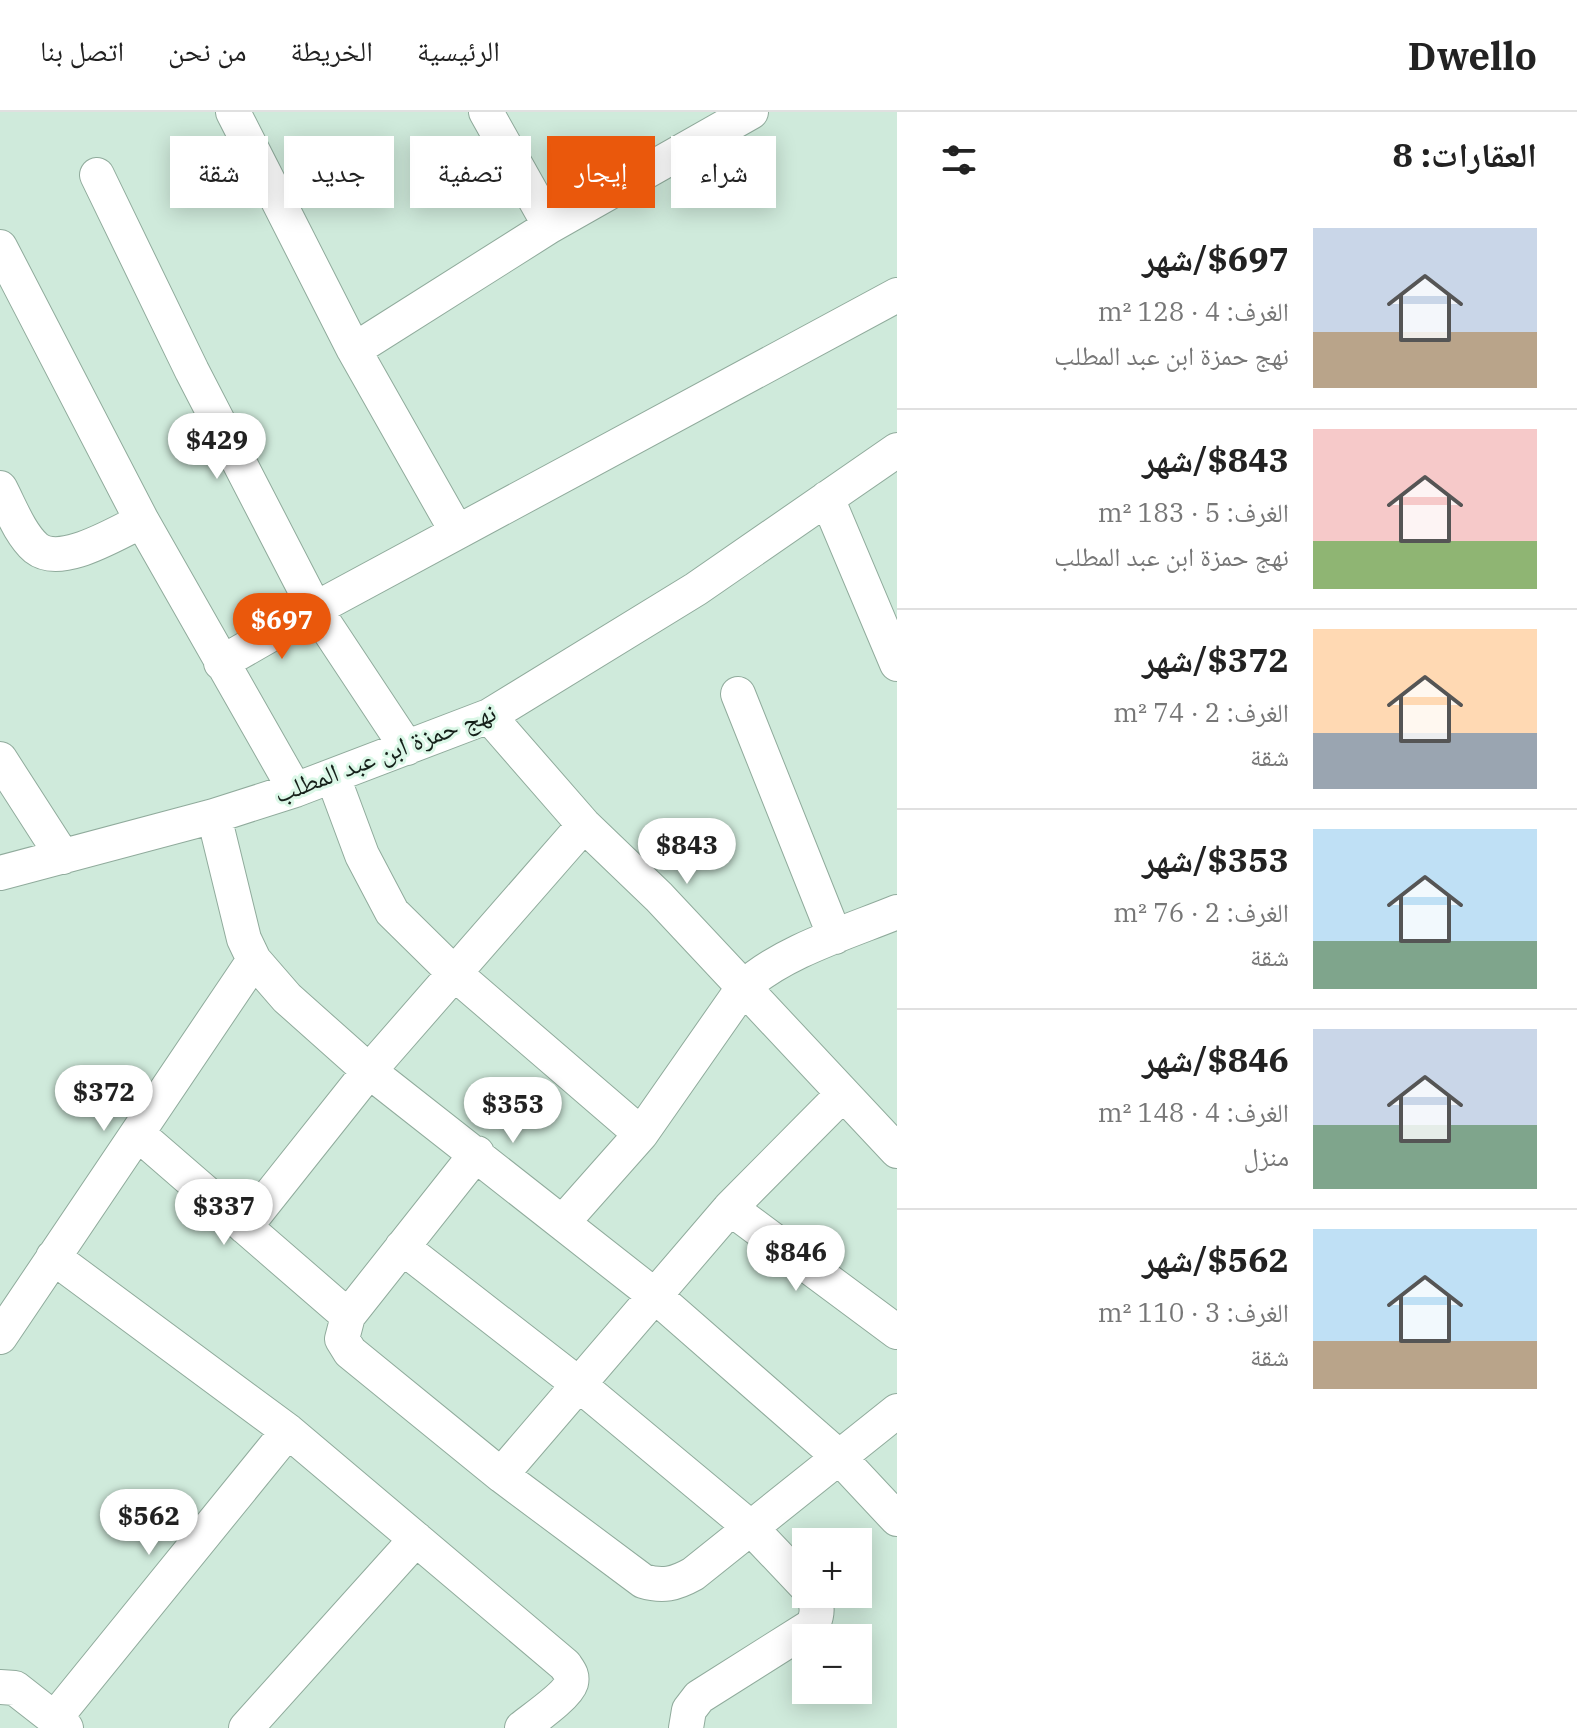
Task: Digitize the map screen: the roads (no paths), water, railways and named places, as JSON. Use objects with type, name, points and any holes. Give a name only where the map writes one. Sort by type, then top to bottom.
[{"type":"street","points":[[233,112],[354,350],[457,532]]},
{"type":"street","points":[[486,112],[550,226]]},
{"type":"street","points":[[354,350],[550,226],[751,112]]},
{"type":"street","points":[[97,175],[192,371],[315,609],[407,748]]},
{"type":"street","points":[[0,247],[142,521],[295,790]]},
{"type":"street","points":[[221,663],[315,609],[897,295]]},
{"type":"street","name":"نهج حمزة ابن عبد المطلب","points":[[0,873],[214,816],[295,790],[489,716],[696,589],[897,450]]},
{"type":"street","points":[[0,488],[23,531],[36,547],[49,554],[68,554],[142,521]]},
{"type":"street","points":[[827,498],[897,664]]},
{"type":"street","points":[[738,694],[835,937]]},
{"type":"street","points":[[489,716],[584,825],[659,897],[897,1151]]},
{"type":"street","points":[[0,759],[63,857]]},
{"type":"street","points":[[333,777],[362,855],[385,901],[407,929],[641,1134]]},
{"type":"street","points":[[214,816],[238,920],[254,960],[287,998],[369,1071],[654,1295],[838,1456],[897,1519]]},
{"type":"street","points":[[245,1227],[369,1071],[584,825]]},
{"type":"street","points":[[563,1222],[641,1134],[743,988],[757,974],[897,912]]},
{"type":"street","points":[[0,1337],[254,960]]},
{"type":"street","points":[[501,1475],[730,1208],[843,1094]]},
{"type":"street","points":[[138,1134],[348,1316]]},
{"type":"street","points":[[477,1153],[348,1316],[342,1339],[350,1352],[501,1475],[643,1581],[677,1583],[693,1574],[897,1411]]},
{"type":"street","points":[[730,1208],[897,1332]]},
{"type":"street","points":[[402,1247],[577,1383],[750,1527],[792,1571]]},
{"type":"street","points":[[53,1257],[288,1431],[565,1665],[572,1680],[567,1691],[522,1728]]},
{"type":"street","points":[[0,1687],[15,1688],[61,1723],[288,1431]]},
{"type":"street","points":[[246,1728],[416,1539]]},
{"type":"street","points":[[686,1728],[689,1710],[699,1697],[813,1625],[817,1608]]}]
